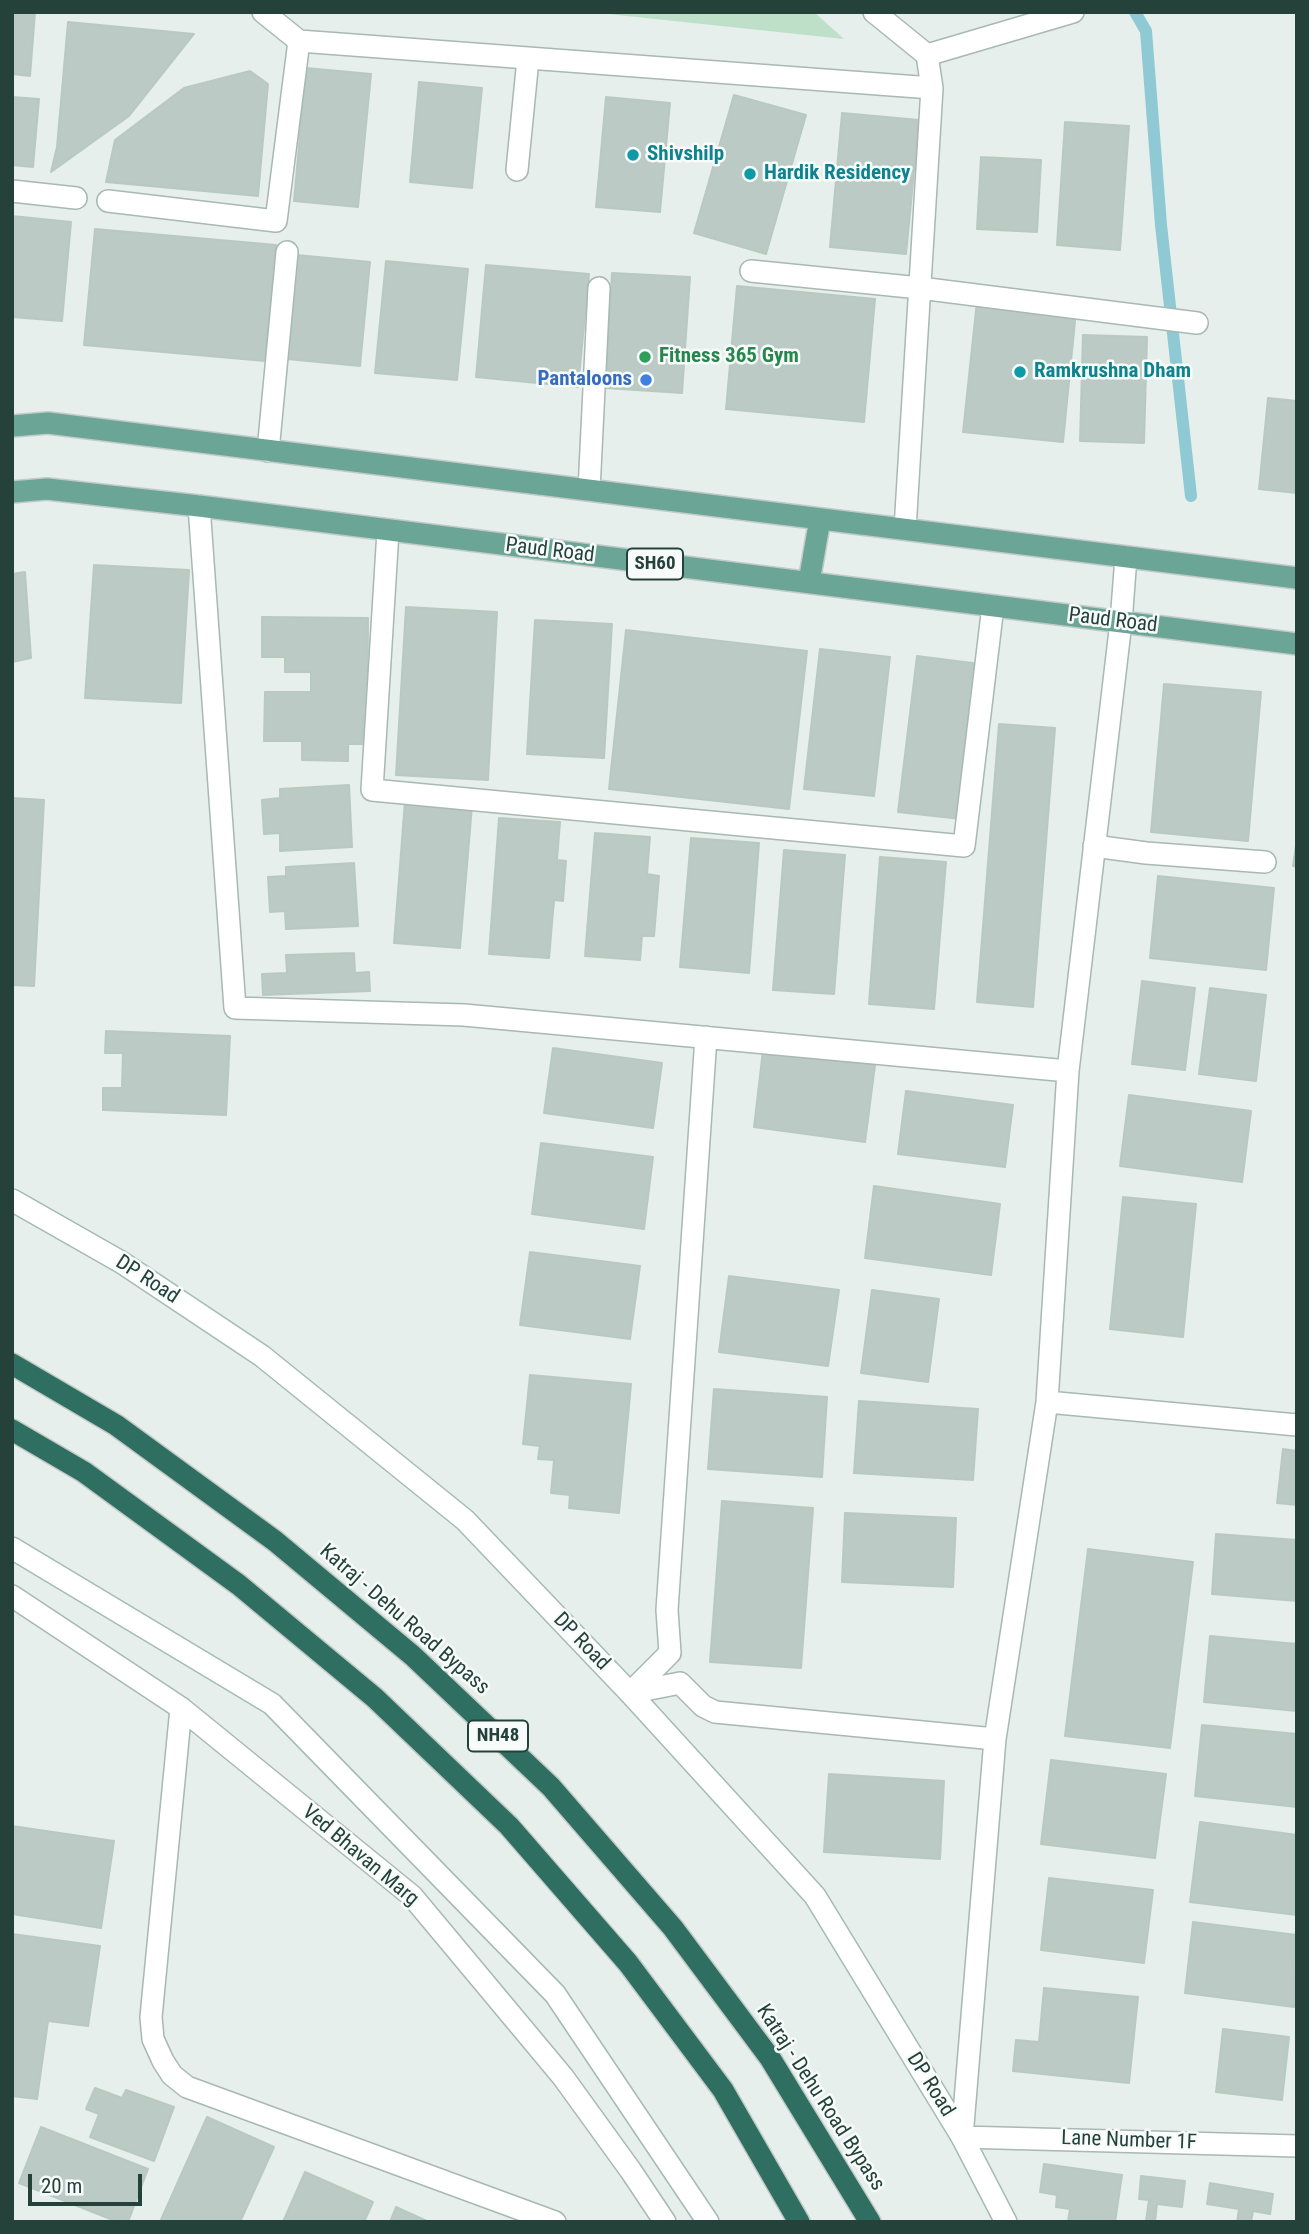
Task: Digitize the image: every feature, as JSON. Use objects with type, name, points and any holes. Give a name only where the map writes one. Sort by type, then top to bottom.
[{"type":"highway","name":"Katraj - Dehu Road Bypass","points":[[12,1364],[116,1425],[275,1541],[413,1656],[551,1787],[673,1927],[771,2058],[870,2222]]},
{"type":"highway","name":"NH48","points":[[12,1430],[84,1472],[239,1585],[375,1698],[509,1826],[628,1963],[723,2090],[799,2222]]},
{"type":"main road","points":[[12,426],[48,423],[1297,578]]},
{"type":"main road","name":"Paud Road","points":[[12,492],[47,489],[199,506],[1297,644]]},
{"type":"main road","points":[[809,582],[820,519]]},
{"type":"street","points":[[263,12],[299,41],[932,88]]},
{"type":"street","points":[[874,12],[927,55],[932,88],[905,529]]},
{"type":"street","points":[[927,55],[1069,14]]},
{"type":"street","points":[[108,201],[276,221],[299,41]]},
{"type":"street","points":[[517,170],[528,58]]},
{"type":"street","points":[[12,191],[76,198]]},
{"type":"street","points":[[268,451],[287,252]]},
{"type":"street","points":[[751,271],[920,288],[1197,323]]},
{"type":"street","points":[[589,490],[600,288]]},
{"type":"street","points":[[199,506],[234,1008],[464,1015],[1068,1071]]},
{"type":"street","points":[[388,531],[372,790],[964,846],[993,606]]},
{"type":"street","points":[[962,2137],[995,1739],[1047,1402],[1068,1071],[1121,622],[1126,557]]},
{"type":"street","points":[[1094,846],[1146,853],[1265,862]]},
{"type":"street","points":[[630,1693],[670,1653],[667,1610],[706,1037]]},
{"type":"street","name":"DP Road","points":[[12,1200],[121,1262],[272,1365],[465,1520],[630,1693],[815,1896],[962,2137],[1006,2222]]},
{"type":"street","points":[[1047,1402],[1297,1425]]},
{"type":"street","points":[[12,1548],[272,1704],[555,1994],[708,2222]]},
{"type":"street","name":"Ved Bhavan Marg","points":[[12,1596],[181,1708],[412,1896],[563,2077],[632,2171],[665,2222]]},
{"type":"street","points":[[630,1693],[680,1683],[703,1706],[715,1712],[995,1739]]},
{"type":"street","points":[[181,1708],[151,2017],[153,2039],[172,2075],[187,2087],[555,2222]]},
{"type":"street","name":"Lane Number 1F","points":[[962,2137],[1297,2146]]},
{"type":"green space","points":[[589,12],[814,12],[844,39]]},
{"type":"building","points":[[12,12],[35,12],[30,76],[12,74]]},
{"type":"building","points":[[68,22],[194,34],[129,116],[51,172],[57,147]]},
{"type":"building","points":[[306,68],[371,74],[358,207],[294,201]]},
{"type":"building","points":[[250,71],[268,84],[258,196],[106,182],[115,140],[184,88]]},
{"type":"building","points":[[419,82],[482,88],[472,188],[410,182]]},
{"type":"building","name":"Hardik Residency","points":[[734,95],[806,115],[766,254],[694,233]]},
{"type":"building","points":[[12,97],[39,99],[33,167],[12,165]]},
{"type":"building","name":"Shivshilp","points":[[606,97],[670,103],[660,212],[596,207]]},
{"type":"building","points":[[842,113],[919,120],[906,254],[830,247]]},
{"type":"building","points":[[1065,122],[1129,126],[1120,250],[1057,245]]},
{"type":"building","points":[[981,157],[1041,160],[1037,232],[977,229]]},
{"type":"building","points":[[12,216],[71,222],[62,321],[12,317]]},
{"type":"building","points":[[95,229],[276,245],[265,361],[84,345]]},
{"type":"building","points":[[297,255],[370,262],[360,366],[287,359]]},
{"type":"building","points":[[386,261],[468,269],[457,380],[375,373]]},
{"type":"building","points":[[486,265],[589,274],[578,387],[476,377]]},
{"type":"building","points":[[612,273],[690,277],[682,393],[606,388]]},
{"type":"building","points":[[737,286],[875,299],[864,422],[726,409]]},
{"type":"building","name":"Ramkrushna Dham","points":[[977,301],[1076,311],[1063,442],[963,432]]},
{"type":"building","points":[[1083,335],[1147,337],[1144,443],[1080,441]]},
{"type":"building","points":[[1268,398],[1297,401],[1297,493],[1259,489]]},
{"type":"building","points":[[94,565],[189,570],[181,703],[85,698]]},
{"type":"building","points":[[25,572],[31,658],[12,662],[12,574]]},
{"type":"building","points":[[406,607],[497,612],[488,780],[396,775]]},
{"type":"building","points":[[262,617],[368,618],[367,744],[348,744],[348,761],[302,760],[302,741],[264,741],[265,692],[311,692],[311,672],[285,672],[285,657],[262,657]]},
{"type":"building","points":[[535,620],[612,624],[604,758],[527,754]]},
{"type":"building","points":[[626,630],[807,651],[789,809],[609,789]]},
{"type":"building","points":[[820,649],[890,657],[874,796],[804,789]]},
{"type":"building","points":[[917,656],[980,664],[961,819],[898,812]]},
{"type":"building","points":[[1164,684],[1261,692],[1248,841],[1151,832]]},
{"type":"building","points":[[999,724],[1055,728],[1033,1007],[977,1002]]},
{"type":"building","points":[[349,785],[352,847],[280,851],[280,833],[264,834],[262,800],[280,798],[280,789]]},
{"type":"building","points":[[12,798],[44,800],[34,986],[12,985]]},
{"type":"building","points":[[405,801],[472,806],[460,948],[394,943]]},
{"type":"building","points":[[499,818],[560,822],[557,860],[566,861],[563,901],[554,900],[549,958],[489,954]]},
{"type":"building","points":[[595,833],[650,837],[647,874],[659,876],[654,936],[642,936],[640,960],[585,956]]},
{"type":"building","points":[[691,838],[759,843],[749,973],[680,967]]},
{"type":"building","points":[[1297,839],[1297,867],[1293,866]]},
{"type":"building","points":[[784,850],[845,855],[834,994],[773,990]]},
{"type":"building","points":[[880,857],[946,862],[934,1009],[869,1004]]},
{"type":"building","points":[[354,863],[358,926],[286,929],[285,911],[270,912],[268,877],[286,876],[286,867]]},
{"type":"building","points":[[1158,876],[1274,888],[1266,970],[1150,958]]},
{"type":"building","points":[[354,953],[355,973],[369,972],[370,991],[263,995],[262,974],[287,973],[286,955]]},
{"type":"building","points":[[1142,981],[1195,988],[1185,1070],[1132,1064]]},
{"type":"building","points":[[1210,988],[1266,995],[1256,1081],[1199,1074]]},
{"type":"building","points":[[106,1031],[230,1036],[226,1115],[103,1110],[103,1088],[122,1088],[123,1053],[105,1053]]},
{"type":"building","points":[[553,1048],[662,1063],[653,1128],[544,1113]]},
{"type":"building","points":[[763,1050],[875,1065],[865,1142],[754,1127]]},
{"type":"building","points":[[906,1091],[1013,1105],[1005,1167],[898,1154]]},
{"type":"building","points":[[1129,1095],[1251,1111],[1242,1182],[1120,1166]]},
{"type":"building","points":[[541,1143],[653,1157],[644,1229],[532,1214]]},
{"type":"building","points":[[874,1186],[1000,1204],[991,1275],[865,1258]]},
{"type":"building","points":[[1123,1197],[1196,1204],[1183,1337],[1110,1329]]},
{"type":"building","points":[[530,1252],[640,1266],[630,1339],[520,1325]]},
{"type":"building","points":[[729,1276],[839,1290],[828,1366],[719,1352]]},
{"type":"building","points":[[872,1290],[939,1299],[928,1382],[861,1373]]},
{"type":"building","points":[[530,1375],[631,1384],[619,1513],[569,1508],[570,1495],[551,1493],[554,1460],[538,1459],[540,1446],[523,1444]]},
{"type":"building","points":[[714,1389],[827,1397],[822,1477],[708,1469]]},
{"type":"building","points":[[859,1401],[978,1409],[973,1480],[854,1473]]},
{"type":"building","points":[[1283,1449],[1297,1451],[1297,1505],[1277,1503]]},
{"type":"building","points":[[722,1501],[813,1508],[801,1668],[710,1662]]},
{"type":"building","points":[[845,1513],[956,1518],[953,1587],[842,1582]]},
{"type":"building","points":[[1216,1534],[1297,1540],[1297,1601],[1212,1594]]},
{"type":"building","points":[[1088,1549],[1193,1562],[1170,1748],[1065,1736]]},
{"type":"building","points":[[1210,1636],[1297,1644],[1297,1711],[1204,1702]]},
{"type":"building","points":[[1202,1725],[1297,1734],[1297,1807],[1195,1796]]},
{"type":"building","points":[[1051,1760],[1166,1774],[1155,1858],[1041,1844]]},
{"type":"building","points":[[829,1774],[944,1781],[940,1859],[824,1852]]},
{"type":"building","points":[[1200,1822],[1297,1835],[1297,1915],[1190,1902]]},
{"type":"building","points":[[12,1826],[114,1841],[101,1928],[12,1914]]},
{"type":"building","points":[[1049,1878],[1153,1890],[1144,1963],[1041,1950]]},
{"type":"building","points":[[1193,1922],[1297,1935],[1294,2007],[1185,1993]]},
{"type":"building","points":[[12,1934],[100,1946],[88,2026],[48,2021],[37,2099],[12,2096]]},
{"type":"building","points":[[1044,1988],[1138,1997],[1129,2083],[1013,2071],[1016,2040],[1039,2042]]},
{"type":"building","points":[[1223,2029],[1289,2037],[1282,2100],[1216,2092]]},
{"type":"building","points":[[95,2088],[122,2098],[126,2090],[174,2107],[154,2161],[90,2137],[99,2114],[86,2109]]},
{"type":"building","points":[[207,2117],[274,2147],[240,2222],[160,2222]]},
{"type":"building","points":[[41,2127],[148,2169],[128,2222],[118,2222],[19,2183]]},
{"type":"building","points":[[1044,2164],[1122,2175],[1115,2222],[1068,2222],[1070,2209],[1056,2207],[1057,2195],[1040,2192]]},
{"type":"building","points":[[305,2172],[373,2202],[364,2222],[283,2222]]},
{"type":"building","points":[[1141,2176],[1185,2181],[1182,2207],[1157,2204],[1155,2221],[1163,2222],[1136,2222],[1146,2221],[1149,2200],[1139,2199]]},
{"type":"building","points":[[1210,2183],[1273,2194],[1270,2214],[1253,2211],[1251,2222],[1237,2222],[1239,2209],[1207,2204]]},
{"type":"building","points":[[396,2207],[429,2222],[390,2222]]},
{"type":"waterway","points":[[1135,12],[1146,31],[1161,225],[1191,496]]},
{"type":"place","name":"Shivshilp","points":[[633,155]]},
{"type":"place","name":"Hardik Residency","points":[[750,174]]},
{"type":"place","name":"Fitness 365 Gym","points":[[645,357]]},
{"type":"place","name":"Ramkrushna Dham","points":[[1020,372]]},
{"type":"place","name":"Pantaloons","points":[[646,380]]}]
